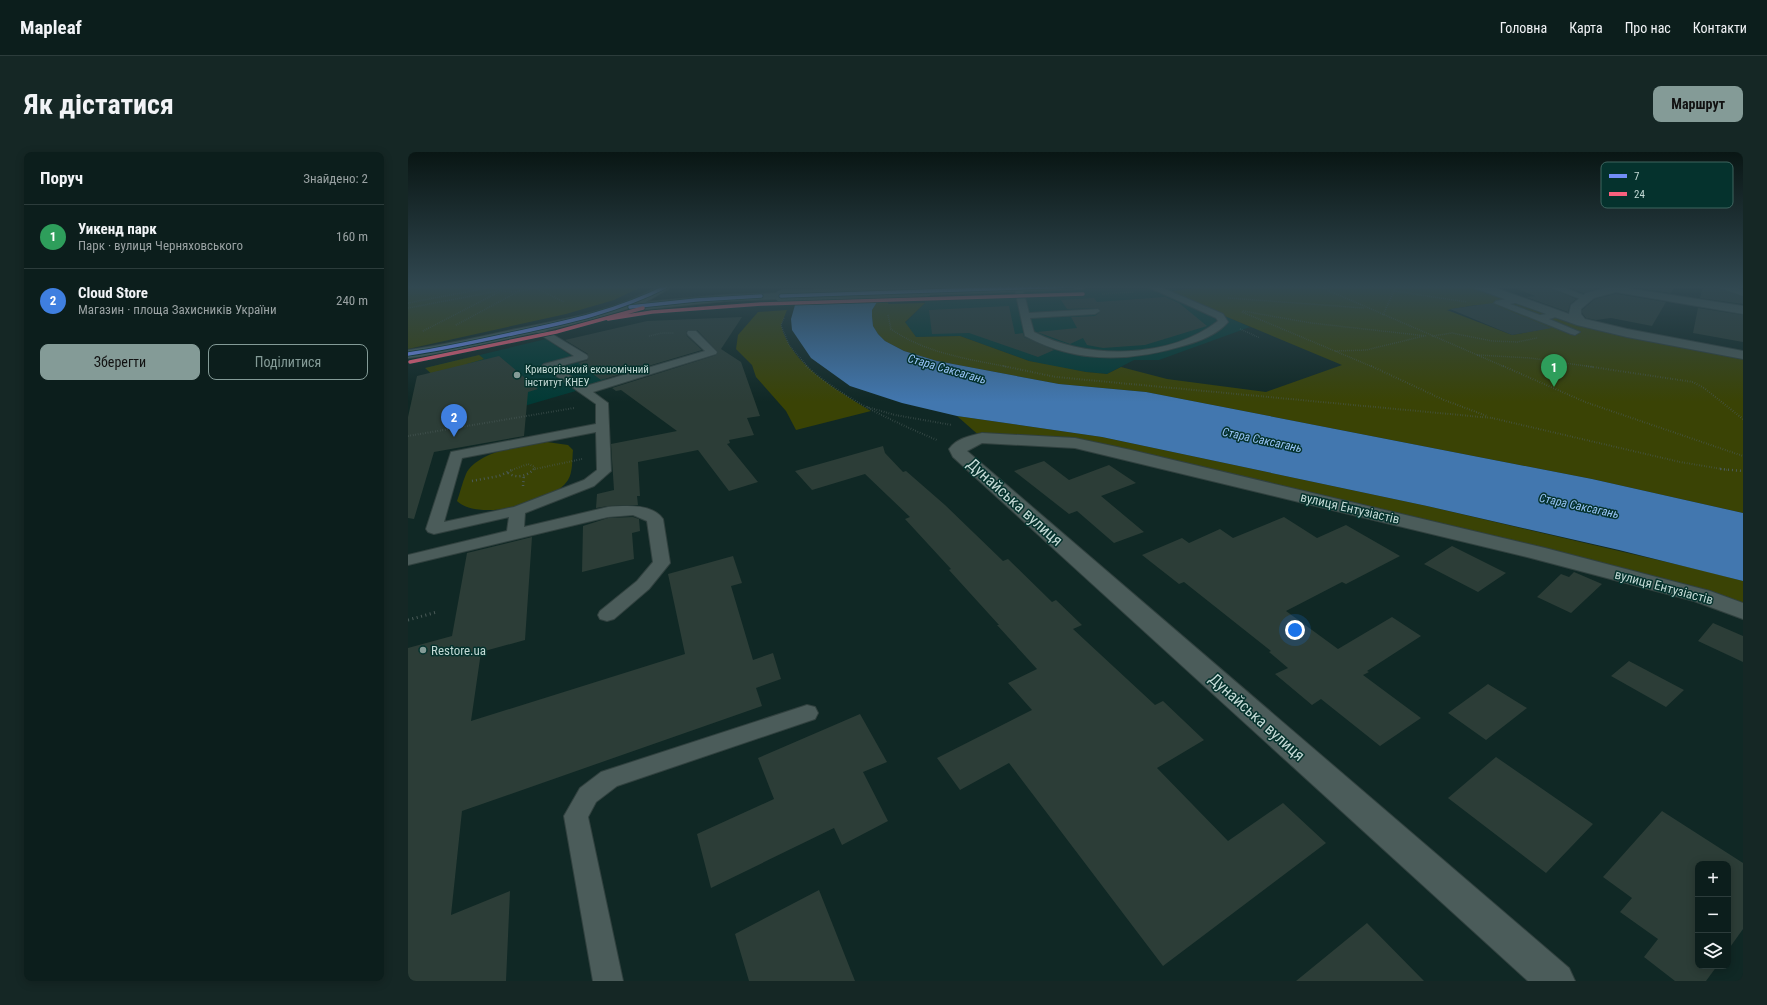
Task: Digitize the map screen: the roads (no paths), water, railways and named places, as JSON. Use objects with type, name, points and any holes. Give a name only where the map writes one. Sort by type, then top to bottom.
[{"type":"main road","points":[[408,354],[551,325]]},
{"type":"street","points":[[1574,325],[1578,327],[1627,333],[1743,355]]},
{"type":"street","name":"вулиця Ентузіастів","points":[[958,451],[970,441],[982,438],[1075,443],[1131,455],[1537,553],[1702,596],[1743,611]]},
{"type":"street","name":"Дунайська вулиця","points":[[958,451],[1556,981]]},
{"type":"lane","points":[[1027,325],[1029,334],[1041,341],[1109,355],[1157,350],[1202,336],[1220,325]]},
{"type":"lane","points":[[1568,325],[1578,327]]},
{"type":"lane","points":[[537,328],[583,357],[548,366],[602,403],[603,427],[604,455],[604,471],[589,483],[518,511],[434,529],[456,455],[603,427]]},
{"type":"lane","points":[[583,391],[712,352],[692,333]]},
{"type":"lane","points":[[408,560],[608,512],[631,510],[646,513],[655,519],[662,563],[643,584],[607,615]]},
{"type":"lane","points":[[515,535],[518,511]]},
{"type":"lane","points":[[608,981],[576,816],[588,795],[609,780],[807,713]]},
{"type":"water","name":"Стара Саксагань","points":[[792,325],[873,325],[878,334],[885,341],[904,351],[937,361],[1059,384],[1146,392],[1592,479],[1743,513],[1743,581],[1619,550],[1427,506],[1102,437],[957,416],[902,403],[850,386],[811,358],[792,330]]},
{"type":"place","name":"Криворізький економічний інститут КНЕУ","points":[[517,375]]},
{"type":"place","name":"Уикенд парк","points":[[1554,387]]},
{"type":"place","name":"Cloud Store","points":[[454,437]]},
{"type":"place","name":"Restore.ua","points":[[423,650]]}]
